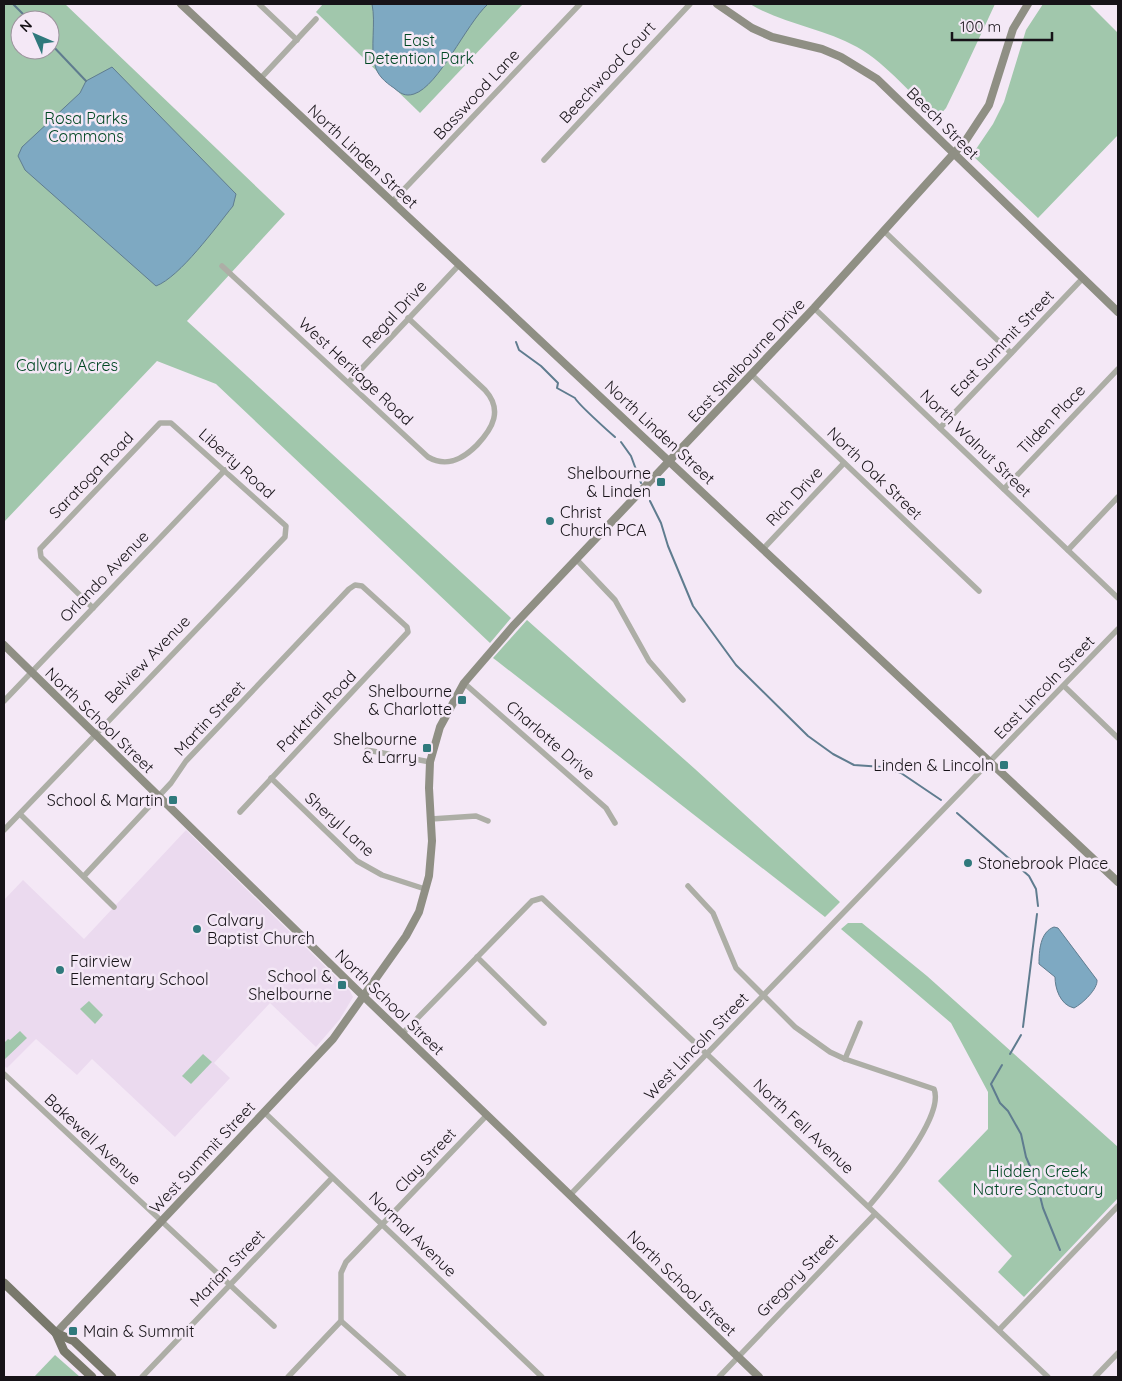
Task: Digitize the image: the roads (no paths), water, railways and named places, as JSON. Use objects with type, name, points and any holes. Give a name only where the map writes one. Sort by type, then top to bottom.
[{"type":"main road","points":[[4,1283],[56,1333],[74,1342],[112,1377]]},
{"type":"main road","points":[[56,1333],[64,1351],[92,1377]]},
{"type":"street","name":"North Linden Street","points":[[181,4],[764,548],[1118,882]]},
{"type":"street","points":[[259,4],[297,40]]},
{"type":"street","name":"Basswood Lane","points":[[392,202],[580,4]]},
{"type":"street","name":"Beechwood Court","points":[[544,160],[690,4]]},
{"type":"street","name":"Beech Street","points":[[717,4],[752,28],[772,37],[822,49],[867,71],[896,96],[1118,312]]},
{"type":"street","name":"East Shelbourne Drive","points":[[430,819],[430,762],[440,727],[464,682],[513,626],[814,308],[955,153],[977,126],[987,110],[1013,29],[1028,4]]},
{"type":"street","points":[[260,78],[316,19]]},
{"type":"street","points":[[884,231],[1011,353]]},
{"type":"street","name":"Regal Drive","points":[[349,382],[459,265]]},
{"type":"street","name":"West Heritage Road","points":[[222,266],[432,459],[442,462],[457,461],[480,442],[494,423],[495,413],[492,398],[486,390],[408,318]]},
{"type":"street","name":"East Summit Street","points":[[940,428],[1083,278]]},
{"type":"street","name":"North Walnut Street","points":[[814,308],[1118,598]]},
{"type":"street","name":"Tilden Place","points":[[1004,489],[1118,369]]},
{"type":"street","name":"North Oak Street","points":[[751,374],[979,591]]},
{"type":"street","name":"Liberty Road","points":[[166,422],[171,423],[225,470],[285,524],[287,529]]},
{"type":"street","name":"Saratoga Road","points":[[93,608],[40,557],[39,552],[41,547],[160,423],[166,422]]},
{"type":"street","name":"Rich Drive","points":[[764,548],[844,463]]},
{"type":"street","name":"Orlando Avenue","points":[[4,701],[225,470]]},
{"type":"street","points":[[1068,550],[1118,498]]},
{"type":"street","name":"Belview Avenue","points":[[4,830],[285,537],[287,529]]},
{"type":"street","points":[[577,560],[615,600],[649,661],[683,700]]},
{"type":"street","name":"Parktrail Road","points":[[240,812],[408,632],[407,627],[359,585]]},
{"type":"street","name":"Martin Street","points":[[84,876],[158,796],[186,761],[349,589],[359,585]]},
{"type":"street","name":"East Lincoln Street","points":[[842,915],[1118,629]]},
{"type":"street","name":"North School Street","points":[[4,645],[363,996],[759,1377]]},
{"type":"street","name":"Charlotte Drive","points":[[464,682],[606,808],[615,823]]},
{"type":"street","points":[[1064,686],[1118,738]]},
{"type":"street","points":[[367,750],[430,762]]},
{"type":"street","name":"Sheryl Lane","points":[[271,778],[357,861],[382,875],[426,889]]},
{"type":"street","points":[[20,814],[114,906]]},
{"type":"street","points":[[430,819],[476,816],[488,821]]},
{"type":"street","name":"West Summit Street","points":[[56,1333],[333,1039],[406,936],[419,912],[426,889],[431,853],[430,819]]},
{"type":"street","points":[[688,886],[713,913],[736,968],[762,997],[795,1027],[830,1052],[899,1079],[932,1087],[936,1094],[925,1128],[914,1149],[902,1167],[868,1206]]},
{"type":"street","name":"North Fell Avenue","points":[[478,957],[532,901],[540,898],[548,901],[1048,1377]]},
{"type":"street","name":"West Lincoln Street","points":[[570,1196],[842,915]]},
{"type":"street","points":[[403,1033],[478,957],[544,1023]]},
{"type":"street","points":[[845,1059],[860,1023]]},
{"type":"street","name":"Bakewell Avenue","points":[[4,1074],[274,1326]]},
{"type":"street","name":"Normal Avenue","points":[[264,1112],[542,1377]]},
{"type":"street","name":"Clay Street","points":[[341,1321],[341,1273],[346,1262],[487,1114]]},
{"type":"street","name":"Marian Street","points":[[142,1377],[332,1178]]},
{"type":"street","points":[[999,1330],[1118,1206]]},
{"type":"street","name":"Gregory Street","points":[[719,1377],[875,1214]]},
{"type":"street","points":[[288,1377],[341,1321],[404,1377]]},
{"type":"street","points":[[1095,1377],[1118,1353]]},
{"type":"water","points":[[372,4],[488,4],[433,79],[423,89],[414,94],[405,95],[388,83],[376,69],[373,51]]},
{"type":"water","points":[[112,67],[236,194],[233,206],[197,250],[176,273],[156,286],[25,170],[18,156],[22,147],[80,93],[86,81]]},
{"type":"water","points":[[1058,928],[1097,980],[1097,984],[1092,992],[1074,1008],[1065,1003],[1059,996],[1055,977],[1039,964],[1043,937],[1049,929]]},
{"type":"waterway","points":[[13,4],[19,10]]},
{"type":"waterway","points":[[60,54],[86,81]]},
{"type":"waterway","points":[[516,342],[519,350],[541,366],[558,383],[557,388],[575,398],[615,437]]},
{"type":"waterway","points":[[621,442],[631,456],[641,483]]},
{"type":"waterway","points":[[650,501],[661,523],[668,546],[693,606],[736,665],[808,736],[833,754],[854,765],[883,767],[901,773],[941,800]]},
{"type":"waterway","points":[[957,813],[1029,876],[1036,889],[1038,906]]},
{"type":"waterway","points":[[1023,1027],[1037,914]]},
{"type":"waterway","points":[[1010,1054],[1021,1035]]},
{"type":"waterway","points":[[1002,1065],[991,1084],[1000,1103],[1008,1111],[1021,1134],[1026,1157],[1036,1180],[1043,1208],[1060,1250]]},
{"type":"place","name":"Shelbourne & Linden","points":[[661,482]]},
{"type":"place","name":"Christ Church PCA","points":[[550,521]]},
{"type":"place","name":"Shelbourne & Charlotte","points":[[462,700]]},
{"type":"place","name":"Shelbourne & Larry","points":[[427,748]]},
{"type":"place","name":"Linden & Lincoln","points":[[1004,765]]},
{"type":"place","name":"School & Martin","points":[[173,800]]},
{"type":"place","name":"Stonebrook Place","points":[[968,863]]},
{"type":"place","name":"Calvary Baptist Church","points":[[197,929]]},
{"type":"place","name":"Fairview Elementary School","points":[[60,970]]},
{"type":"place","name":"School & Shelbourne","points":[[342,985]]},
{"type":"place","name":"Main & Summit","points":[[73,1331]]},
{"type":"park label","name":"East Detention Park","points":[[419,49]]},
{"type":"park label","name":"Rosa Parks Commons","points":[[86,127]]},
{"type":"park label","name":"Calvary Acres","points":[[67,365]]},
{"type":"park label","name":"Hidden Creek Nature Sanctuary","points":[[1038,1180]]}]
